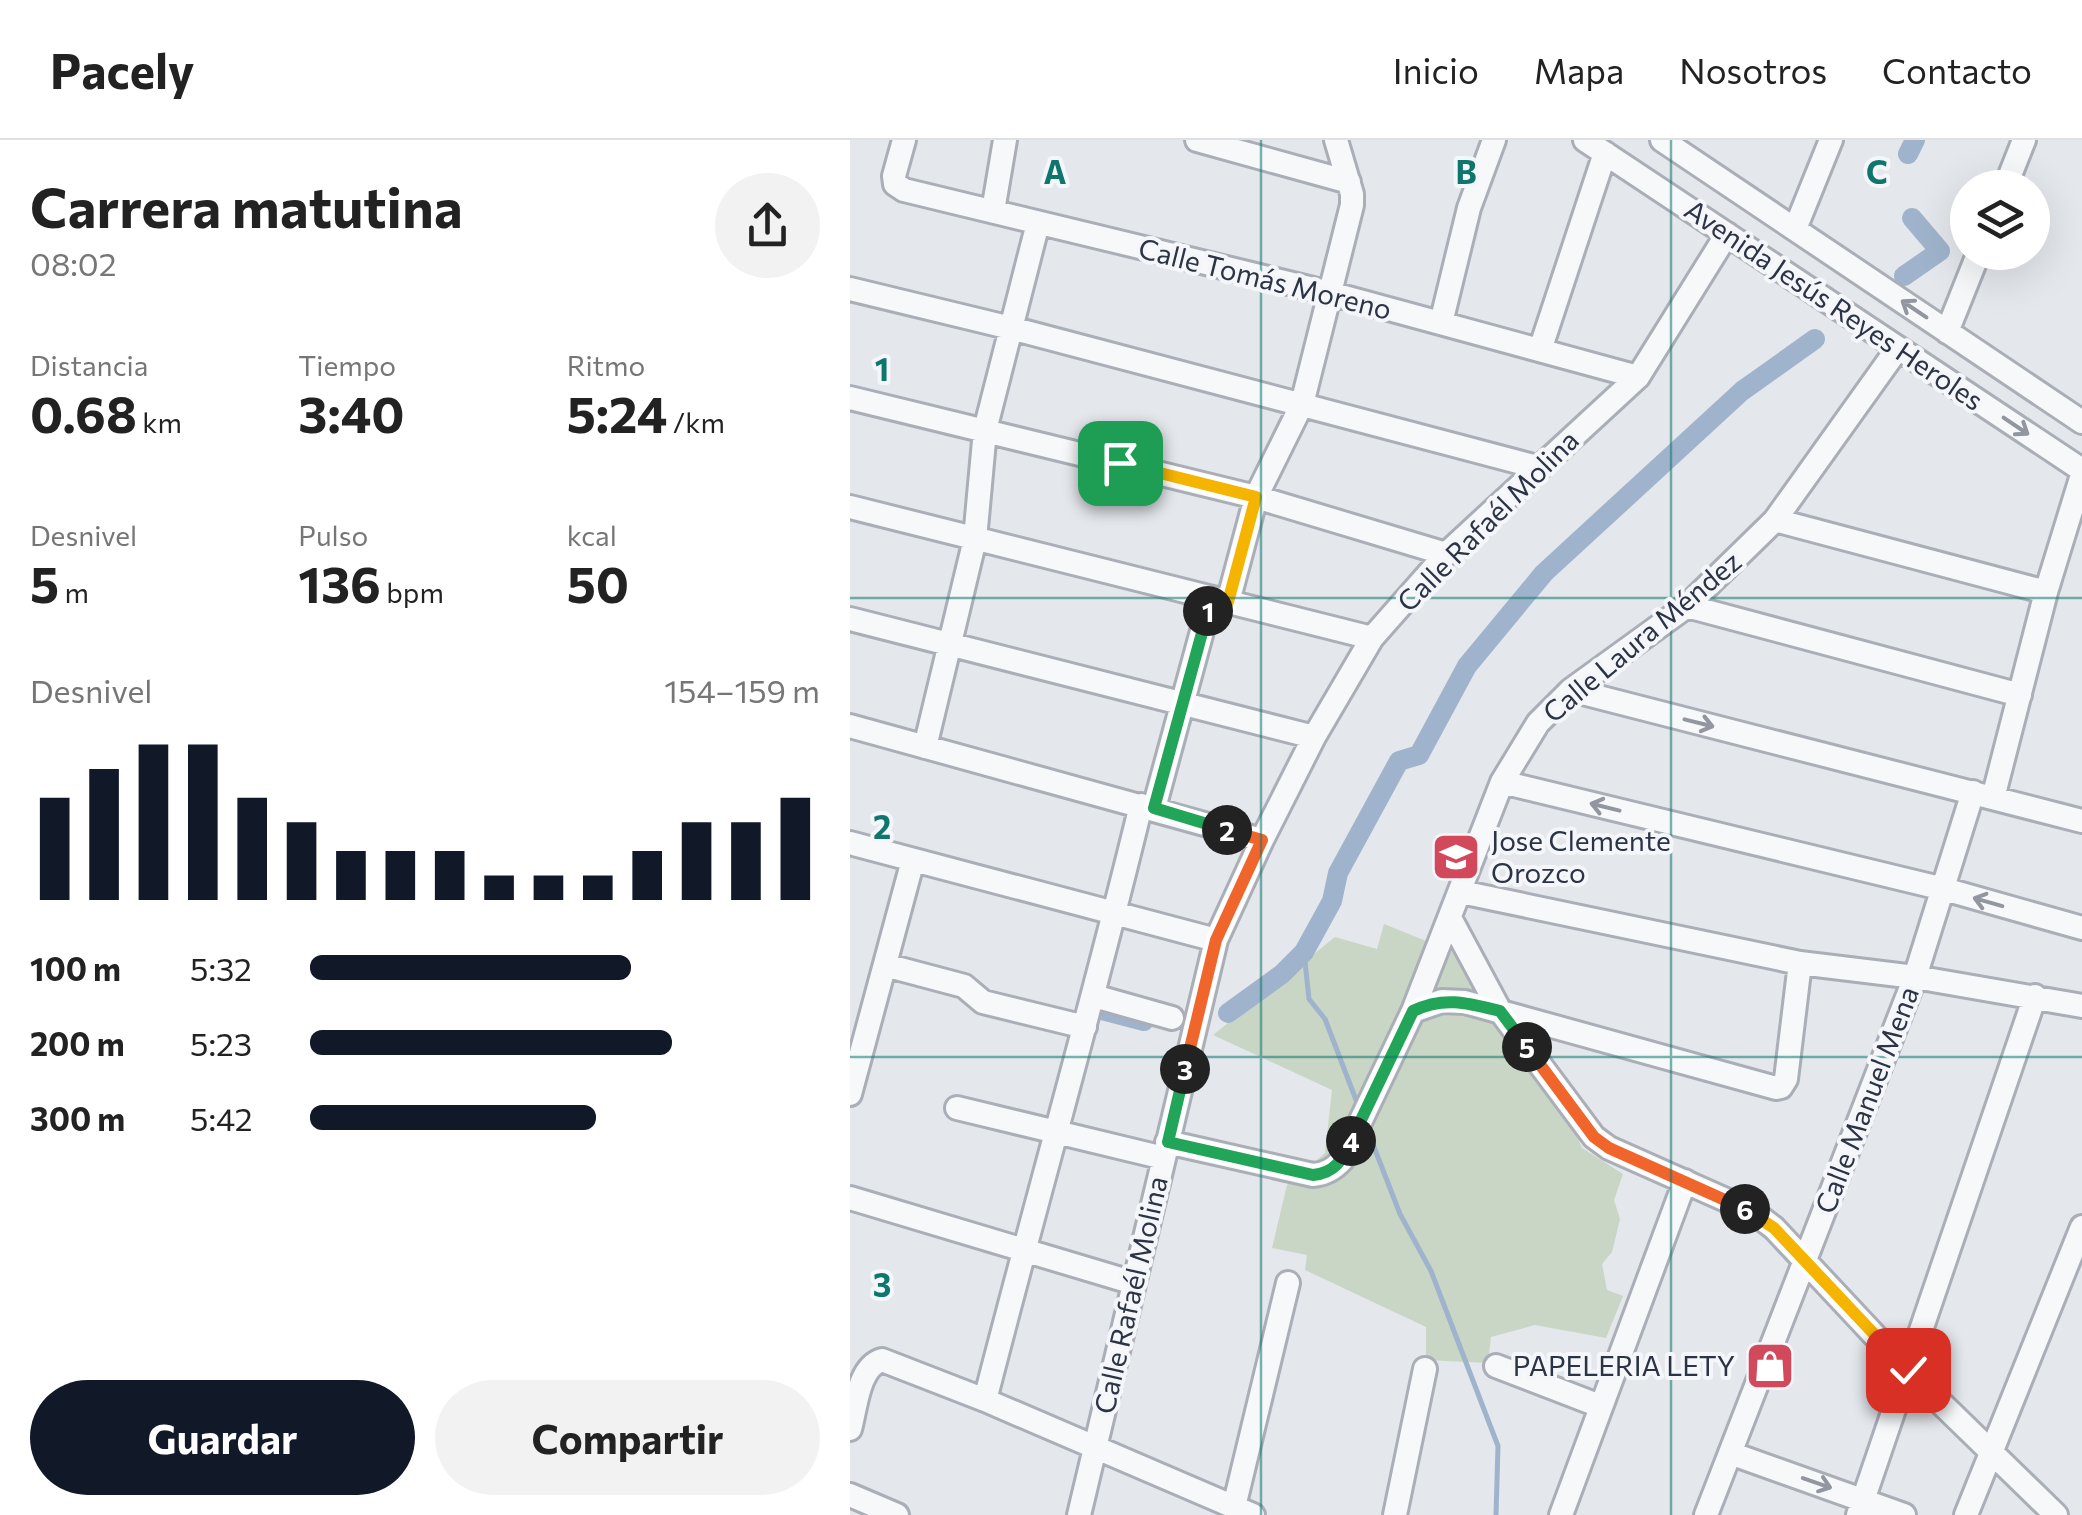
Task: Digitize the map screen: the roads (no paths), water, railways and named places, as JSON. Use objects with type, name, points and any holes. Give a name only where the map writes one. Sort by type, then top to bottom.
[{"type":"street","name":"Calle Tomás Moreno","points":[[904,140],[894,180],[904,190],[1330,293],[1638,377]]},
{"type":"street","points":[[993,212],[1005,140]]},
{"type":"street","points":[[1196,140],[1349,182]]},
{"type":"street","points":[[984,1400],[1054,1132],[1148,807],[1256,497],[1302,404],[1352,205],[1336,140]]},
{"type":"street","points":[[1441,323],[1469,208],[1494,140]]},
{"type":"street","name":"Avenida Jesús Reyes Heroles","points":[[1662,140],[2082,422]]},
{"type":"street","points":[[1794,229],[1831,140]]},
{"type":"street","points":[[2012,170],[2024,140]]},
{"type":"street","points":[[1540,350],[1595,147]]},
{"type":"street","name":"Avenida Jesús Reyes Heroles","points":[[1595,147],[2082,472]]},
{"type":"street","points":[[925,748],[974,539],[985,430],[1038,222]]},
{"type":"street","name":"Calle Rafaél Molina","points":[[1079,1515],[1216,940],[1314,736],[1372,638],[1446,554],[1638,377],[1726,234]]},
{"type":"street","points":[[1948,332],[1972,270]]},
{"type":"street","points":[[850,290],[1011,328],[1537,468]]},
{"type":"street","name":"Calle Laura Méndez","points":[[958,1108],[1054,1132],[1313,1175],[1336,1167],[1413,1011],[1502,782],[1538,723],[1571,690],[1687,606],[1775,520],[1898,348]]},
{"type":"street","points":[[850,398],[1256,497],[1446,554]]},
{"type":"street","name":"Calle Manuel Mena","points":[[1706,1515],[2020,696],[2082,472]]},
{"type":"street","points":[[850,508],[1372,638]]},
{"type":"street","points":[[1775,520],[2046,592]]},
{"type":"street","points":[[1687,606],[2020,696]]},
{"type":"street","points":[[850,619],[1314,736]]},
{"type":"street","points":[[1571,690],[2082,821]]},
{"type":"street","points":[[850,726],[1262,840]]},
{"type":"street","points":[[1502,782],[1944,889],[2082,928]]},
{"type":"street","points":[[850,842],[1216,940]]},
{"type":"street","points":[[850,1094],[913,860]]},
{"type":"street","points":[[1461,892],[1800,963],[1915,977],[2082,1006]]},
{"type":"street","points":[[1450,918],[1500,1011],[1594,1137],[1609,1148],[1752,1212],[1774,1228],[1908,1370],[2056,1515]]},
{"type":"street","points":[[1413,1011],[1427,1004],[1453,1000],[1776,1088],[1786,1079],[1800,963]]},
{"type":"street","points":[[885,965],[964,986],[983,1002],[1086,1027]]},
{"type":"street","points":[[1094,996],[1172,1018]]},
{"type":"street","points":[[1860,1507],[2035,996]]},
{"type":"street","points":[[1560,1515],[1684,1180]]},
{"type":"street","points":[[850,1198],[1134,1283]]},
{"type":"street","points":[[1966,1515],[2082,1227]]},
{"type":"street","points":[[850,1429],[866,1370],[875,1361],[890,1362],[1243,1511],[1288,1283]]},
{"type":"street","points":[[1496,1366],[1600,1406]]},
{"type":"street","points":[[1395,1515],[1425,1369]]},
{"type":"street","points":[[1730,1453],[1860,1507],[1904,1515]]},
{"type":"street","points":[[850,1494],[898,1515]]},
{"type":"waterway","points":[[1908,154],[1915,140]]},
{"type":"waterway","points":[[1904,276],[1940,251],[1912,218]]},
{"type":"waterway","points":[[1228,1013],[1282,974],[1304,952],[1332,901],[1338,873],[1399,761],[1419,755],[1467,666],[1544,573],[1742,391],[1815,339]]},
{"type":"waterway","points":[[1304,952],[1309,999],[1325,1019],[1358,1105]]},
{"type":"waterway","points":[[1102,1010],[1144,1021]]},
{"type":"waterway","points":[[1367,1129],[1400,1214],[1431,1271],[1498,1446],[1496,1515]]},
{"type":"place","name":"Jose Clemente Orozco","points":[[1456,857]]},
{"type":"place","name":"PAPELERIA LETY","points":[[1770,1366]]}]
